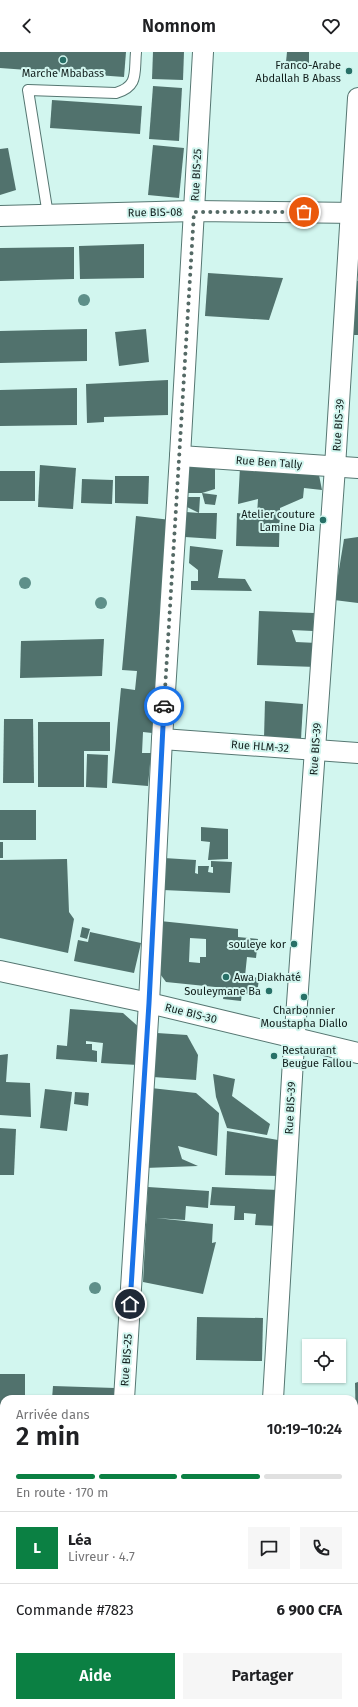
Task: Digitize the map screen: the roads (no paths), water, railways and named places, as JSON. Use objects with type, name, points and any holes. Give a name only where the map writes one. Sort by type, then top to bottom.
[{"type":"street","name":"Rue BIS-25","points":[[124,1395],[149,1003],[162,739],[203,52]]},
{"type":"street","name":"Rue BIS-39","points":[[273,1395],[294,1039],[355,212],[358,98]]},
{"type":"street","name":"Rue BIS-08","points":[[0,216],[194,212],[355,212]]},
{"type":"street","name":"Rue Ben Tally","points":[[180,456],[358,468]]},
{"type":"street","name":"Rue HLM-32","points":[[162,739],[358,753]]},
{"type":"street","name":"Rue BIS-30","points":[[0,971],[149,1003],[294,1039],[358,1053]]},
{"type":"lane","points":[[48,215],[28,90],[116,93],[128,90],[134,81],[136,52]]},
{"type":"place","name":"Marche Mbabass","points":[[63,60]]},
{"type":"place","name":"Franco-Arabe Abdallah B Abass","points":[[349,71]]},
{"type":"place","name":"Atelier couture Lamine Dia","points":[[323,520]]},
{"type":"place","name":"souleye kor","points":[[294,944]]},
{"type":"place","name":"Awa Diakhaté","points":[[226,977]]},
{"type":"place","name":"Souleymane Ba","points":[[269,991]]},
{"type":"place","name":"Charbonnier Moustapha Diallo","points":[[304,997]]},
{"type":"place","name":"Restaurant Beugue Fallou","points":[[274,1056]]}]
